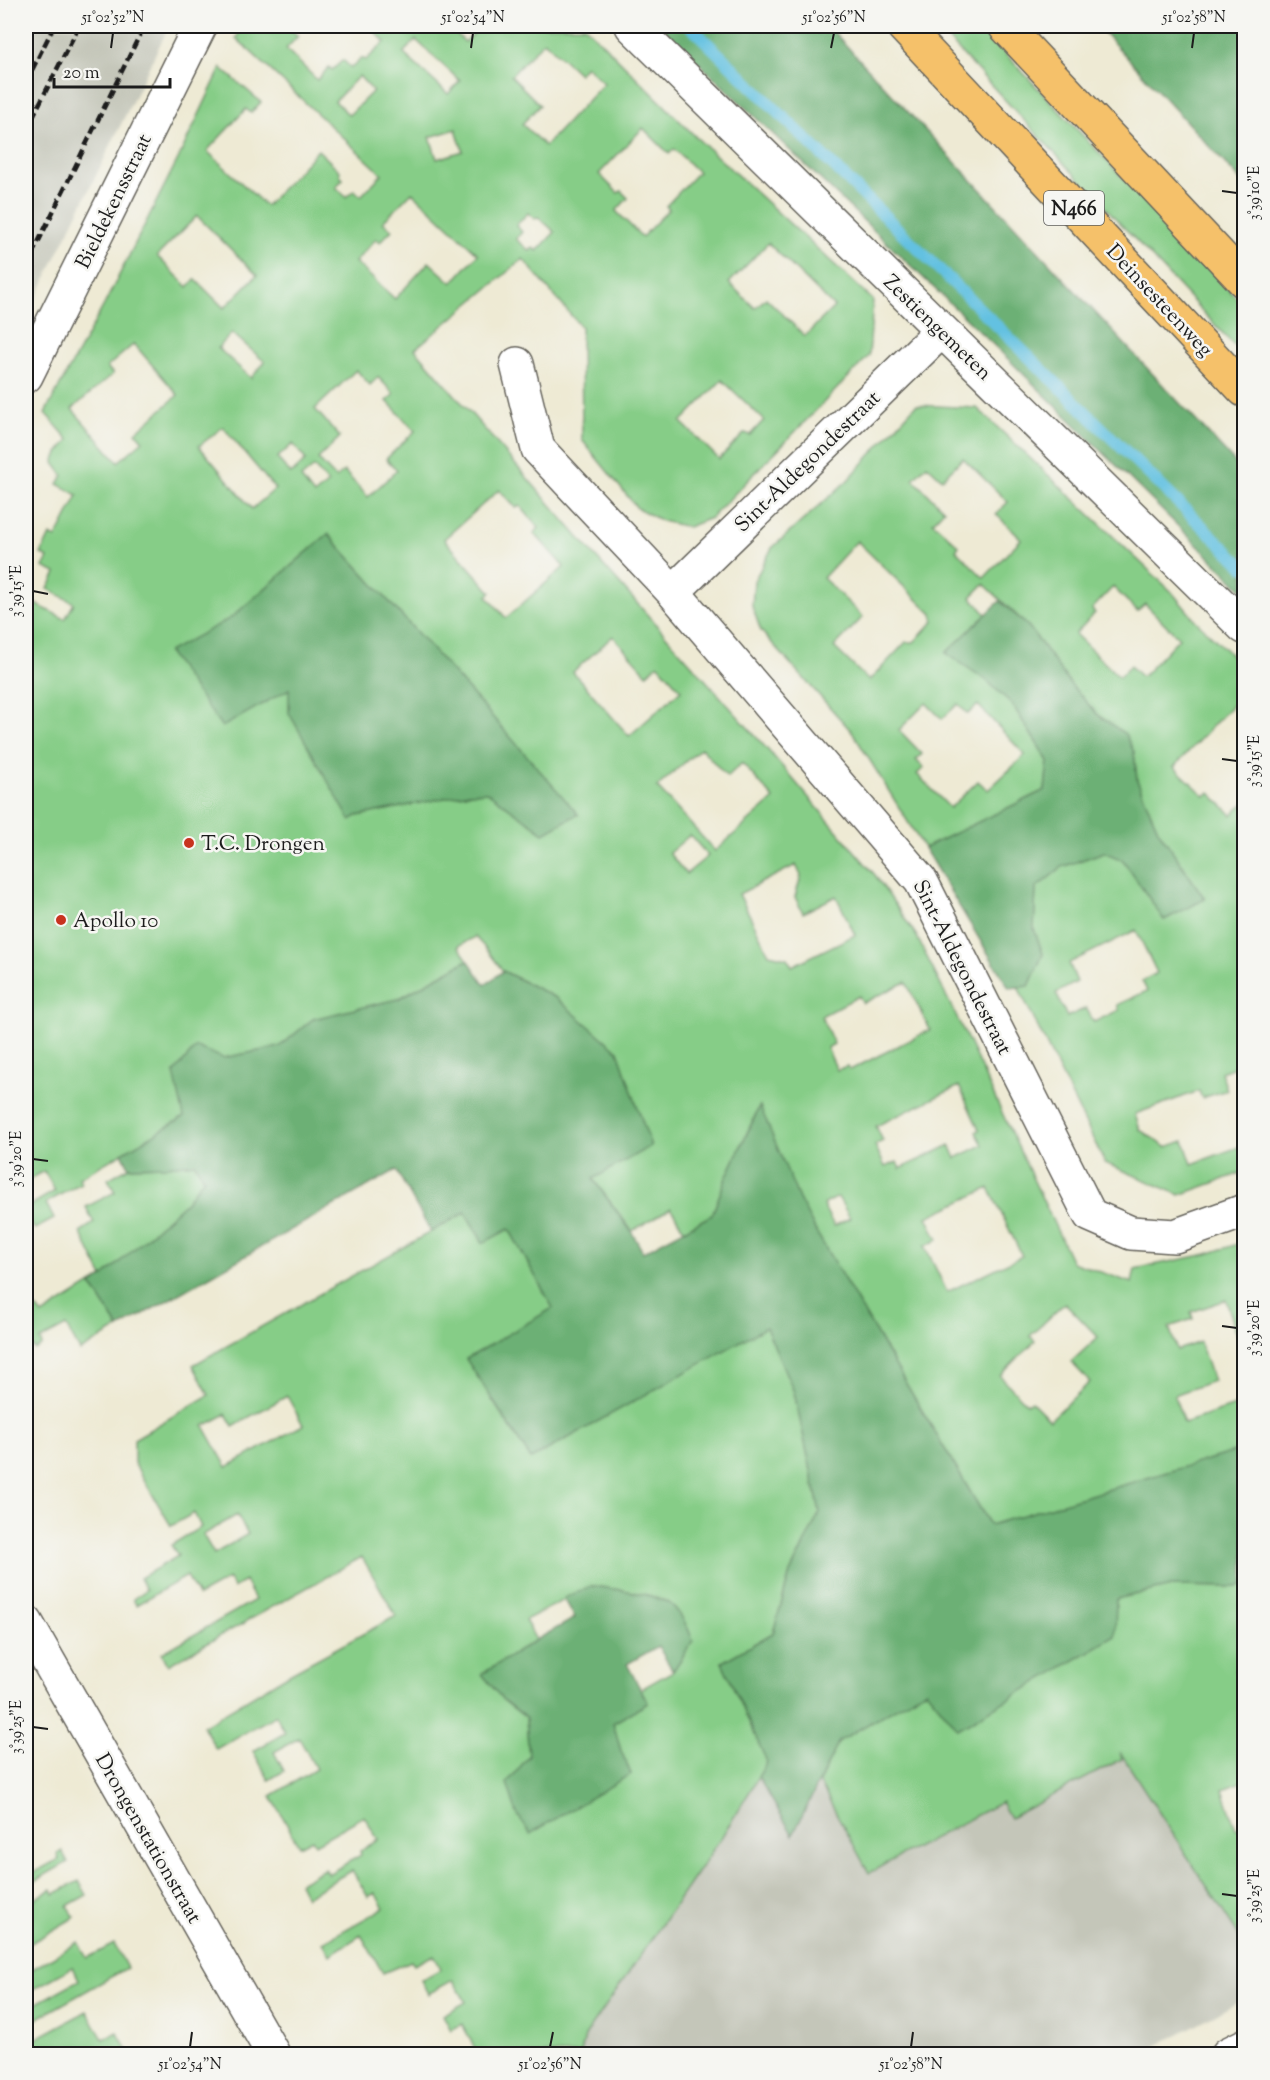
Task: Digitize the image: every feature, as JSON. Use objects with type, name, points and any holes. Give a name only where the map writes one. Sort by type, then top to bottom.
[{"type":"highway","name":"Deinsesteenweg","points":[[903,26],[1245,390]]},
{"type":"highway","points":[[1005,26],[1245,281]]},
{"type":"street","name":"Bieldekensstraat","points":[[26,376],[200,26]]},
{"type":"street","name":"Zestiengemeten","points":[[632,26],[1245,627]]},
{"type":"street","name":"Sint-Aldegondestraat","points":[[673,592],[941,331]]},
{"type":"street","name":"Sint-Aldegondestraat","points":[[517,364],[538,449],[673,592],[921,881],[1090,1215],[1131,1233],[1175,1236],[1245,1211]]},
{"type":"street","name":"Drongenstationstraat","points":[[26,1622],[273,2055]]},
{"type":"street","points":[[1228,2055],[1245,2046]]},
{"type":"shaded area","points":[[26,26],[169,26],[26,319]]},
{"type":"shaded area","points":[[1065,1666],[1244,1944],[1244,1999],[1141,2054],[581,2054],[585,2036],[721,1838],[758,1777],[793,1834],[839,1741]]},
{"type":"green space","points":[[243,26],[287,26],[298,36],[286,49],[317,80],[329,67],[332,70],[343,60],[351,68],[361,58],[366,60],[385,42],[369,26],[448,26],[465,42],[481,26],[585,26],[697,138],[873,300],[869,356],[711,518],[688,527],[662,521],[637,508],[582,440],[581,327],[523,259],[415,349],[875,875],[916,935],[1072,1262],[1132,1283],[1135,1269],[1207,1254],[1244,1242],[1244,1355],[1226,1300],[1191,1312],[1193,1319],[1169,1327],[1177,1350],[1200,1342],[1213,1381],[1174,1395],[1184,1423],[1244,1403],[1244,1449],[990,1525],[819,1237],[799,1199],[759,1107],[726,1178],[712,1215],[684,1230],[671,1208],[632,1231],[593,1179],[556,998],[503,971],[475,937],[458,946],[468,960],[398,999],[313,1019],[279,1047],[223,1058],[174,1073],[185,1117],[79,1178],[81,1183],[46,1203],[54,1219],[35,1229],[31,1225],[26,1229],[26,1208],[55,1191],[44,1171],[26,1182],[26,599],[65,619],[74,603],[48,589],[56,573],[43,567],[48,558],[41,554],[50,535],[56,538],[78,495],[58,484],[63,475],[54,463],[58,453],[69,440],[45,413],[104,305],[221,68],[261,102],[251,113],[246,109],[207,151],[266,206],[318,150],[340,171],[343,179],[336,187],[346,197],[354,190],[361,196],[382,174],[236,38]],"holes":[[[416,40],[460,81],[448,94],[403,53]],[[544,41],[579,74],[586,66],[604,83],[545,146],[522,124],[540,105],[511,76]],[[359,76],[373,91],[349,115],[335,101]],[[643,128],[669,154],[674,149],[698,172],[666,206],[669,209],[642,237],[616,211],[628,198],[621,191],[618,193],[599,174]],[[456,129],[463,151],[437,159],[430,137]],[[412,192],[478,254],[452,283],[429,262],[395,299],[355,262],[376,239],[380,242],[392,230],[383,222]],[[528,213],[535,219],[538,217],[555,232],[537,251],[533,248],[530,251],[516,239],[522,232],[516,225]],[[197,216],[257,275],[224,308],[195,279],[188,287],[157,256]],[[768,243],[834,307],[805,336],[766,298],[755,308],[729,283]],[[232,333],[265,362],[251,378],[218,348]],[[134,344],[178,395],[136,432],[143,441],[118,462],[72,409],[113,374],[107,367]],[[356,370],[370,385],[378,377],[394,394],[387,401],[415,431],[386,459],[397,470],[368,497],[344,471],[336,478],[318,459],[340,437],[315,409]],[[722,380],[764,420],[750,435],[745,433],[719,459],[681,422]],[[223,427],[275,489],[252,509],[199,446]],[[293,444],[306,460],[291,474],[277,458]],[[314,467],[328,483],[314,495],[301,478]],[[499,490],[516,508],[520,506],[539,528],[534,533],[564,567],[506,618],[487,596],[491,592],[444,539]],[[328,534],[578,815],[506,804],[487,792],[469,793],[357,816],[290,689],[168,653],[231,618]],[[613,636],[647,674],[658,664],[681,690],[629,736],[573,672]],[[701,748],[727,777],[742,763],[774,799],[715,851],[657,787]],[[690,835],[708,856],[686,874],[669,853]],[[796,865],[801,876],[795,897],[803,913],[836,896],[855,935],[792,966],[787,958],[769,954],[739,894]],[[906,982],[930,1030],[850,1070],[847,1066],[837,1070],[827,1048],[834,1044],[821,1016],[859,996],[863,1003]],[[959,1086],[979,1130],[976,1132],[983,1145],[956,1158],[950,1145],[900,1169],[897,1162],[885,1167],[875,1145],[883,1141],[876,1126]],[[989,1188],[1022,1256],[947,1292],[925,1246],[938,1240],[927,1217]],[[838,1197],[850,1218],[834,1226],[823,1205]],[[1065,1303],[1098,1337],[1071,1362],[1090,1382],[1050,1420],[1031,1401],[1027,1404],[1000,1376],[1035,1341],[1030,1336]]]},
{"type":"green space","points":[[660,26],[828,26],[1244,472],[1244,591],[1003,354]]},
{"type":"green space","points":[[936,26],[979,26],[1217,277],[1244,306],[1244,356]]},
{"type":"green space","points":[[1098,26],[1244,26],[1244,184]]},
{"type":"green space","points":[[916,405],[977,408],[1171,591],[1196,621],[1244,667],[1244,704],[1238,699],[1174,767],[1205,796],[1209,792],[1232,815],[1244,803],[1244,1066],[1243,1064],[1221,1072],[1227,1090],[1202,1098],[1199,1091],[1135,1114],[1140,1130],[1166,1147],[1184,1141],[1192,1164],[1244,1145],[1244,1172],[1180,1195],[1105,1163],[1018,987],[1029,986],[1043,954],[1034,929],[1036,888],[1062,867],[1104,852],[1123,860],[1164,920],[1205,899],[1158,830],[1137,780],[1134,752],[1125,734],[1098,715],[1071,685],[1029,627],[984,584],[971,597],[987,615],[946,653],[986,680],[1012,704],[1048,761],[1045,790],[924,848],[853,733],[761,631],[752,606],[754,581],[772,548],[847,481]],"holes":[[[963,458],[1008,502],[996,514],[1021,539],[984,578],[956,550],[959,546],[933,522],[944,510],[913,479],[927,465],[942,479]],[[857,541],[932,614],[934,621],[914,642],[906,642],[869,681],[834,647],[863,617],[823,578]],[[1113,587],[1137,611],[1145,604],[1179,638],[1142,677],[1130,666],[1119,677],[1075,634],[1095,613],[1092,609]],[[926,703],[942,719],[958,704],[968,714],[978,705],[1025,755],[988,790],[978,781],[950,808],[917,774],[924,768],[916,760],[922,754],[899,730]],[[1136,930],[1157,973],[1142,981],[1147,991],[1117,1005],[1119,1010],[1094,1022],[1086,1008],[1067,1017],[1056,993],[1077,982],[1069,963]]]},
{"type":"green space","points":[[328,534],[578,814],[544,833],[487,792],[469,793],[357,816],[350,820],[289,713],[289,689],[222,727],[168,652],[231,618]]},
{"type":"green space","points":[[1000,601],[1029,627],[1071,685],[1098,715],[1125,734],[1134,752],[1137,780],[1158,830],[1205,899],[1164,920],[1123,860],[1104,852],[1062,867],[1036,888],[1034,929],[1043,954],[1029,986],[1009,988],[924,848],[1045,790],[1048,761],[1012,704],[986,680],[946,653]]},
{"type":"green space","points":[[468,960],[485,985],[503,971],[556,998],[618,1051],[651,1146],[593,1179],[631,1231],[643,1252],[712,1215],[726,1178],[760,1106],[799,1199],[819,1237],[990,1525],[1244,1449],[1244,1583],[1238,1587],[1172,1586],[1116,1599],[1115,1636],[958,1729],[926,1690],[839,1741],[793,1835],[758,1777],[767,1762],[722,1662],[773,1633],[790,1573],[820,1512],[794,1392],[766,1327],[531,1459],[466,1359],[553,1308],[509,1229],[483,1243],[465,1212],[431,1232],[396,1170],[119,1328],[91,1284],[103,1277],[186,1202],[204,1178],[195,1163],[129,1167],[122,1153],[184,1117],[174,1073],[196,1047],[223,1058],[279,1047],[313,1019],[398,999]]},
{"type":"green space","points":[[195,1163],[204,1178],[186,1202],[103,1277],[80,1232],[94,1223],[86,1207],[115,1192],[108,1179],[129,1167]]},
{"type":"green space","points":[[466,1212],[509,1229],[553,1308],[490,1397],[531,1459],[766,1326],[794,1392],[820,1512],[790,1573],[773,1633],[722,1662],[768,1762],[721,1838],[585,2036],[581,2054],[478,2054],[462,2024],[451,2030],[443,2015],[466,2002],[453,1980],[428,1994],[421,1980],[441,1969],[434,1955],[414,1965],[411,1961],[383,1973],[361,1935],[330,1955],[323,1942],[384,1908],[375,1893],[368,1897],[352,1870],[306,1897],[299,1883],[324,1869],[328,1874],[361,1855],[360,1851],[378,1840],[364,1816],[315,1844],[312,1839],[299,1846],[271,1796],[316,1769],[299,1738],[274,1752],[284,1771],[269,1780],[253,1751],[285,1733],[276,1715],[216,1749],[203,1726],[291,1673],[396,1616],[362,1557],[168,1665],[162,1653],[255,1600],[245,1581],[233,1588],[229,1579],[198,1596],[187,1576],[136,1605],[133,1599],[146,1590],[140,1578],[178,1556],[171,1545],[201,1527],[194,1513],[171,1526],[134,1463],[134,1439],[209,1395],[193,1365]],"holes":[[[287,1396],[303,1425],[227,1467],[204,1426],[226,1414],[233,1426]],[[237,1515],[248,1534],[214,1554],[203,1535]],[[592,1586],[650,1596],[667,1602],[679,1613],[693,1641],[673,1671],[641,1689],[648,1703],[613,1723],[631,1774],[529,1756],[526,1718],[503,1700],[483,1675],[536,1640],[525,1620]]]},
{"type":"green space","points":[[91,1284],[119,1328],[80,1351],[66,1326],[40,1340],[42,1345],[35,1350],[32,1346],[26,1349],[26,1289],[28,1304],[42,1315]]},
{"type":"green space","points":[[1244,1583],[1244,1666],[1235,1670],[1244,1697],[1244,1781],[1223,1789],[1236,1829],[1244,1827],[1244,1944],[1120,1752],[1122,1759],[1010,1818],[1001,1802],[869,1873],[819,1782],[839,1741],[926,1689],[959,1728],[1114,1636],[1116,1599],[1172,1586],[1237,1587]]},
{"type":"green space","points":[[592,1586],[640,1593],[667,1602],[679,1613],[693,1641],[673,1671],[658,1646],[627,1664],[648,1703],[613,1723],[631,1774],[530,1834],[517,1814],[507,1783],[529,1756],[526,1718],[503,1700],[482,1674],[575,1618],[564,1598]]},
{"type":"green space","points":[[62,1851],[68,1862],[26,1886],[26,1877],[59,1859],[57,1854]]},
{"type":"green space","points":[[79,1881],[87,1895],[67,1906],[75,1917],[26,1946],[26,1904],[52,1889],[54,1894]]},
{"type":"green space","points":[[78,1942],[87,1958],[114,1944],[127,1968],[26,2025],[26,2005],[28,2008],[79,1980],[73,1967],[26,1993],[26,1973]]},
{"type":"green space","points":[[87,2011],[103,2039],[117,2032],[130,2054],[26,2054],[26,2031],[32,2041]]},
{"type":"waterway","points":[[690,26],[1244,567]]},
{"type":"railway","points":[[26,82],[54,26]]},
{"type":"railway","points":[[26,130],[79,26]]},
{"type":"railway","points":[[26,267],[144,26]]},
{"type":"place","name":"T.C. Drongen","points":[[189,843]]},
{"type":"place","name":"Apollo 10","points":[[61,920]]}]
